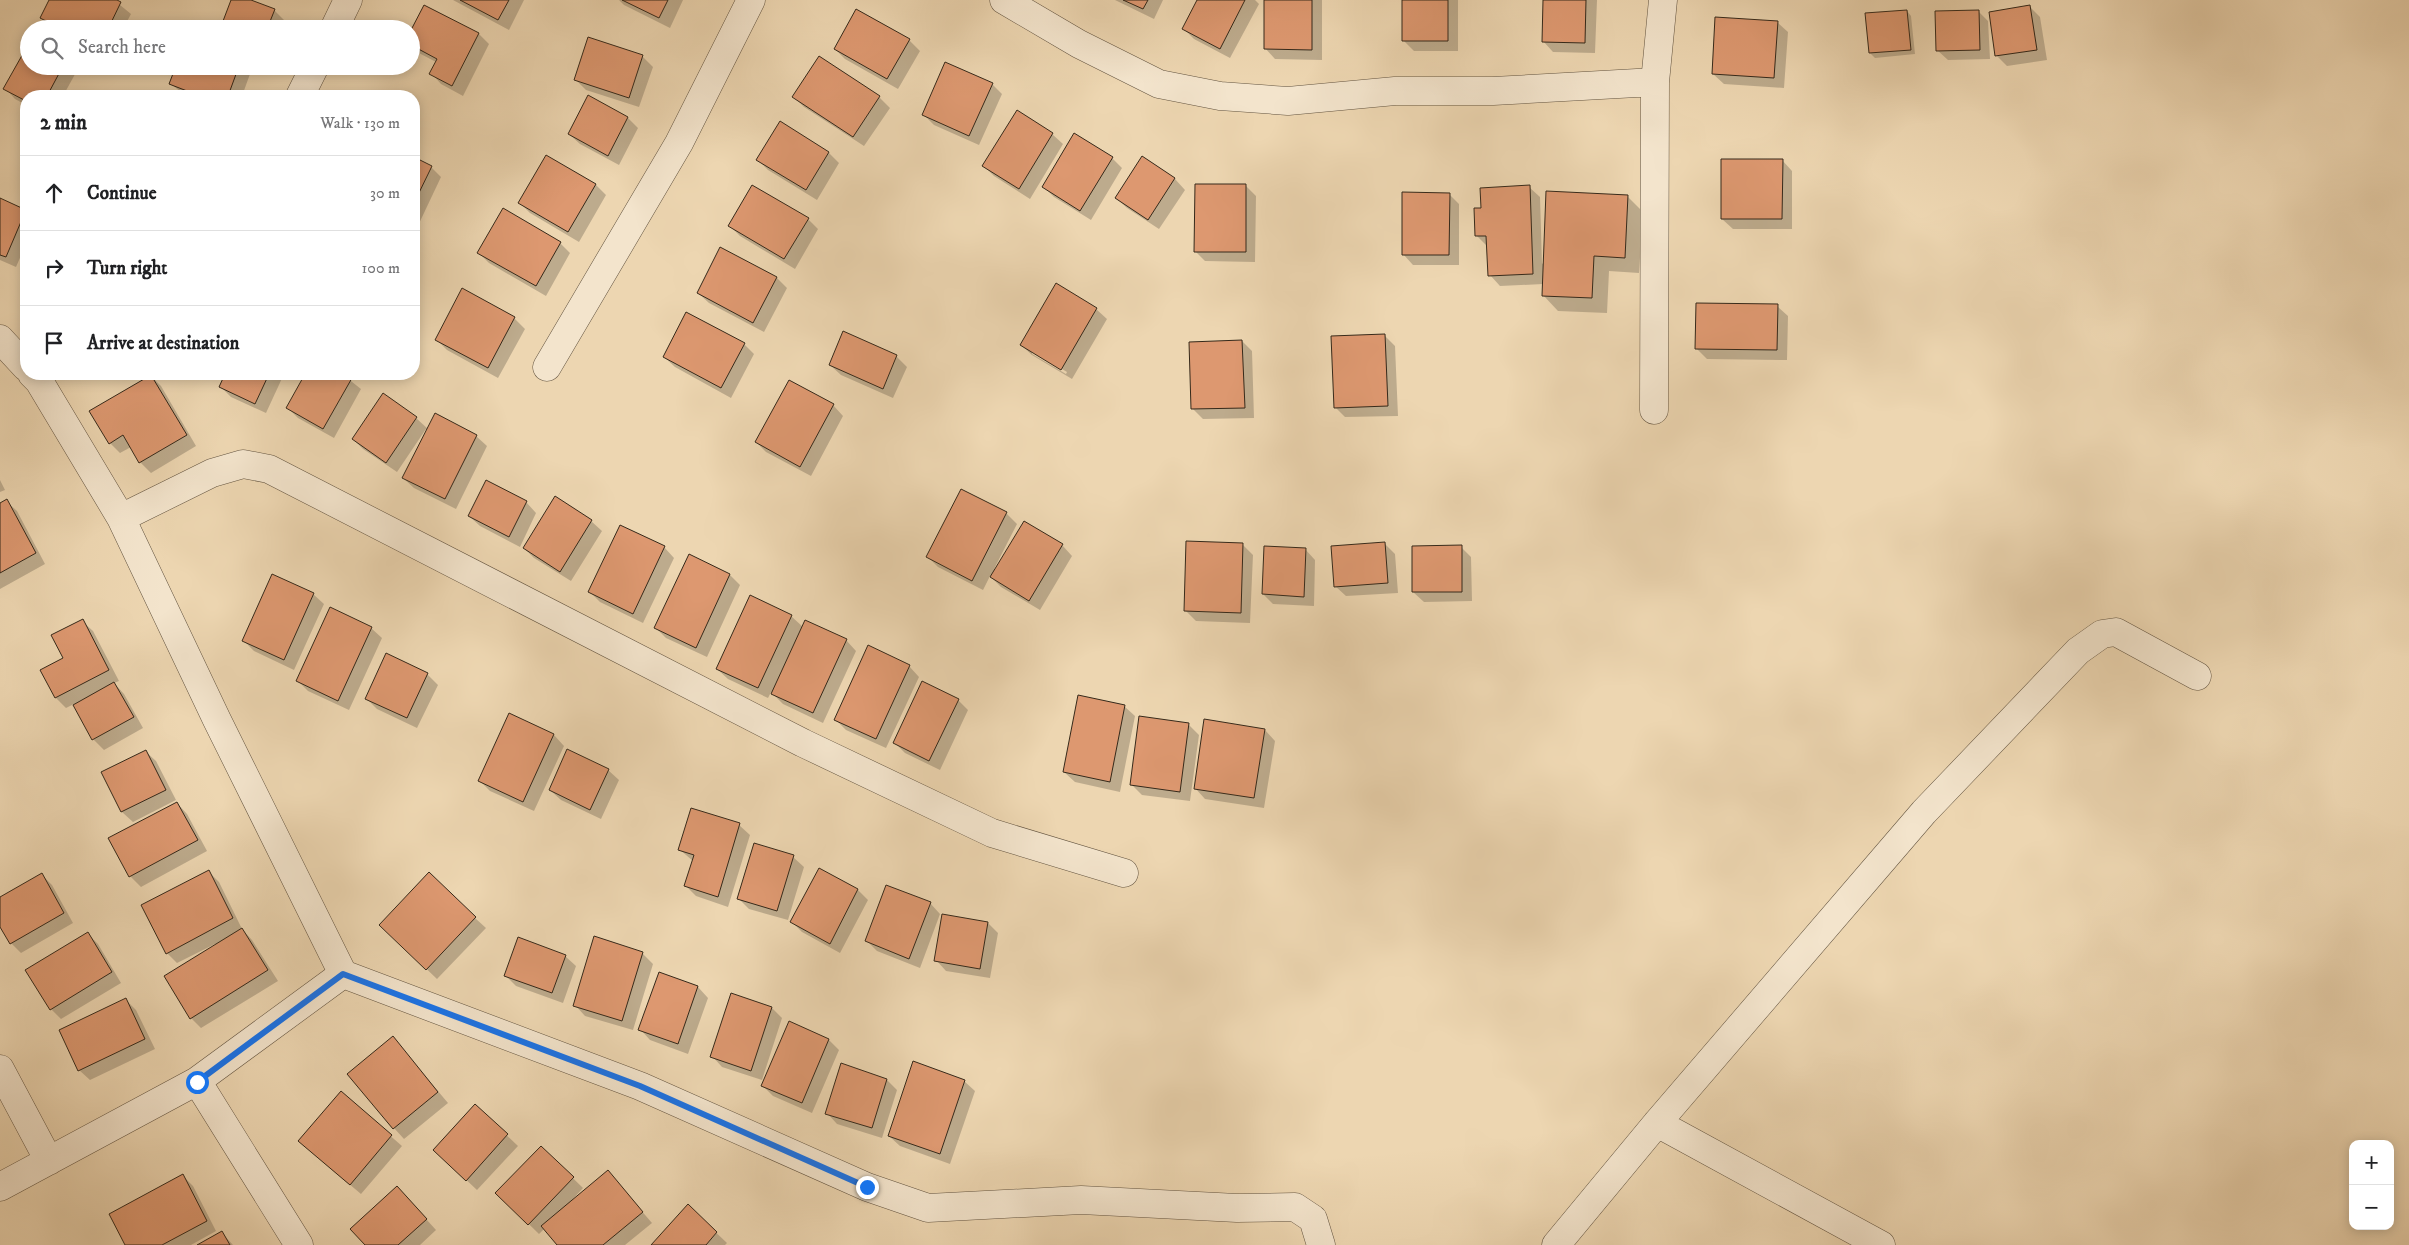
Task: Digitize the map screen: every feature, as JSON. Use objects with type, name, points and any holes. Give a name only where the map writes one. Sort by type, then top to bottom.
[{"type":"street","points":[[338,20],[348,0]]},
{"type":"street","points":[[548,367],[679,143],[751,0]]},
{"type":"street","points":[[1004,0],[1079,44],[1159,84],[1220,96],[1288,101],[1394,91],[1493,91],[1655,82]]},
{"type":"street","points":[[1654,410],[1655,82],[1663,0]]},
{"type":"street","points":[[303,90],[310,75]]},
{"type":"street","points":[[0,339],[20,358]]},
{"type":"street","points":[[40,380],[121,518],[217,720],[343,974],[640,1086],[867,1187],[928,1208],[1081,1200],[1236,1208],[1295,1207],[1313,1219],[1321,1245]]},
{"type":"street","points":[[121,518],[212,472],[243,464],[269,469],[803,744],[992,833],[1124,873]]},
{"type":"street","points":[[1556,1245],[1657,1123],[1924,812],[2078,651],[2102,634],[2116,632],[2198,676]]},
{"type":"street","points":[[0,1187],[197,1082],[343,974]]},
{"type":"street","points":[[0,1069],[49,1161]]},
{"type":"street","points":[[197,1082],[299,1245]]},
{"type":"street","points":[[1657,1123],[1881,1245]]},
{"type":"building","points":[[49,0],[117,0],[121,2],[112,20],[44,20],[40,18]]},
{"type":"building","points":[[231,0],[251,0],[275,9],[271,20],[223,20]]},
{"type":"building","points":[[460,0],[509,0],[498,20]]},
{"type":"building","points":[[622,0],[668,0],[659,18]]},
{"type":"building","points":[[1123,0],[1148,0],[1143,9]]},
{"type":"building","points":[[1197,0],[1245,0],[1220,49],[1182,29]]},
{"type":"building","points":[[1264,0],[1312,0],[1312,50],[1264,49]]},
{"type":"building","points":[[1402,0],[1448,0],[1448,41],[1402,41]]},
{"type":"building","points":[[1543,0],[1586,0],[1585,43],[1542,42]]},
{"type":"building","points":[[424,5],[479,33],[452,86],[429,74],[437,59],[420,50],[420,20],[416,20]]},
{"type":"building","points":[[2030,5],[2037,50],[1995,56],[1989,12]]},
{"type":"building","points":[[856,9],[910,39],[887,79],[834,49]]},
{"type":"building","points":[[1907,10],[1911,50],[1869,53],[1865,13]]},
{"type":"building","points":[[1979,10],[1980,50],[1936,51],[1935,11]]},
{"type":"building","points":[[1715,17],[1778,21],[1774,78],[1712,74]]},
{"type":"building","points":[[588,37],[643,55],[629,98],[574,80]]},
{"type":"building","points":[[819,56],[880,96],[853,137],[792,97]]},
{"type":"building","points":[[20,59],[20,75],[58,75],[50,90],[20,90],[20,98],[3,89]]},
{"type":"building","points":[[945,62],[993,83],[969,136],[922,115]]},
{"type":"building","points":[[172,75],[236,75],[230,90],[184,90],[169,84]]},
{"type":"building","points":[[588,95],[628,117],[608,156],[568,134]]},
{"type":"building","points":[[1017,110],[1053,133],[1019,189],[982,166]]},
{"type":"building","points":[[780,121],[829,152],[806,190],[756,160]]},
{"type":"building","points":[[1074,133],[1113,157],[1080,211],[1042,187]]},
{"type":"building","points":[[546,155],[596,184],[568,232],[518,203]]},
{"type":"building","points":[[1142,156],[1175,178],[1148,220],[1115,198]]},
{"type":"building","points":[[1721,159],[1783,159],[1782,219],[1721,219]]},
{"type":"building","points":[[420,160],[432,166],[420,191]]},
{"type":"building","points":[[1195,184],[1246,184],[1246,252],[1194,252]]},
{"type":"building","points":[[752,185],[809,218],[784,259],[728,226]]},
{"type":"building","points":[[1530,185],[1533,274],[1488,276],[1486,236],[1475,236],[1474,208],[1481,208],[1480,188]]},
{"type":"building","points":[[1546,191],[1628,195],[1625,258],[1594,256],[1592,298],[1542,296]]},
{"type":"building","points":[[1402,192],[1450,193],[1449,255],[1402,255]]},
{"type":"building","points":[[0,198],[20,207],[20,224],[6,257],[0,255]]},
{"type":"building","points":[[503,208],[561,242],[536,286],[477,253]]},
{"type":"building","points":[[720,247],[777,277],[753,323],[697,293]]},
{"type":"building","points":[[1056,283],[1097,308],[1061,370],[1020,345]]},
{"type":"building","points":[[462,288],[515,317],[488,368],[435,340]]},
{"type":"building","points":[[1696,303],[1778,304],[1777,350],[1695,349]]},
{"type":"building","points":[[686,312],[745,343],[721,388],[663,357]]},
{"type":"building","points":[[843,331],[897,355],[883,389],[829,365]]},
{"type":"building","points":[[1385,334],[1388,406],[1334,408],[1331,336]]},
{"type":"building","points":[[1242,340],[1245,408],[1191,409],[1189,342]]},
{"type":"building","points":[[142,380],[154,380],[187,435],[139,463],[123,435],[109,444],[89,411]]},
{"type":"building","points":[[222,380],[266,380],[255,404],[219,387]]},
{"type":"building","points":[[302,380],[351,380],[323,429],[286,408]]},
{"type":"building","points":[[789,380],[834,404],[800,467],[755,442]]},
{"type":"building","points":[[383,393],[417,417],[386,463],[352,439]]},
{"type":"building","points":[[435,413],[477,435],[445,499],[402,478]]},
{"type":"building","points":[[486,480],[527,501],[509,537],[468,516]]},
{"type":"building","points":[[961,489],[1007,512],[972,581],[926,557]]},
{"type":"building","points":[[555,496],[592,520],[560,572],[523,548]]},
{"type":"building","points":[[7,499],[36,553],[0,573],[0,503]]},
{"type":"building","points":[[1024,521],[1063,544],[1029,601],[990,577]]},
{"type":"building","points":[[620,525],[665,546],[633,614],[588,592]]},
{"type":"building","points":[[1186,541],[1243,543],[1241,613],[1184,611]]},
{"type":"building","points":[[1385,542],[1388,583],[1334,587],[1331,546]]},
{"type":"building","points":[[1462,545],[1462,592],[1412,592],[1412,546]]},
{"type":"building","points":[[1264,546],[1306,548],[1304,597],[1262,594]]},
{"type":"building","points":[[689,554],[730,574],[696,648],[654,628]]},
{"type":"building","points":[[272,574],[314,593],[284,660],[242,641]]},
{"type":"building","points":[[750,595],[792,615],[758,688],[716,669]]},
{"type":"building","points":[[330,607],[372,627],[338,701],[296,681]]},
{"type":"building","points":[[83,619],[109,670],[55,698],[40,670],[63,658],[51,635]]},
{"type":"building","points":[[805,620],[847,639],[813,713],[771,694]]},
{"type":"building","points":[[868,645],[910,665],[876,739],[834,720]]},
{"type":"building","points":[[386,653],[428,673],[407,718],[365,699]]},
{"type":"building","points":[[922,681],[959,699],[929,761],[893,743]]},
{"type":"building","points":[[114,682],[134,717],[92,740],[73,705]]},
{"type":"building","points":[[1078,695],[1125,705],[1110,782],[1063,772]]},
{"type":"building","points":[[509,713],[554,734],[523,802],[478,781]]},
{"type":"building","points":[[1139,716],[1189,723],[1180,792],[1130,785]]},
{"type":"building","points":[[1204,719],[1265,729],[1254,798],[1194,789]]},
{"type":"building","points":[[567,749],[609,769],[590,810],[549,790]]},
{"type":"building","points":[[146,750],[166,790],[121,812],[101,772]]},
{"type":"building","points":[[177,802],[198,840],[129,877],[108,838]]},
{"type":"building","points":[[691,808],[740,823],[718,897],[684,886],[694,855],[678,850]]},
{"type":"building","points":[[754,843],[794,855],[777,911],[737,899]]},
{"type":"building","points":[[819,868],[858,889],[830,944],[790,922]]},
{"type":"building","points":[[209,870],[233,918],[166,954],[141,905]]},
{"type":"building","points":[[429,872],[476,917],[426,970],[379,925]]},
{"type":"building","points":[[42,873],[64,913],[10,944],[0,927],[0,897]]},
{"type":"building","points":[[886,885],[931,902],[909,959],[865,941]]},
{"type":"building","points":[[942,914],[988,922],[980,969],[934,961]]},
{"type":"building","points":[[242,928],[268,970],[190,1019],[164,976]]},
{"type":"building","points":[[88,932],[112,972],[50,1010],[25,970]]},
{"type":"building","points":[[594,936],[643,952],[622,1021],[573,1006]]},
{"type":"building","points":[[518,937],[566,955],[552,993],[504,976]]},
{"type":"building","points":[[659,972],[698,986],[678,1044],[638,1030]]},
{"type":"building","points":[[731,993],[772,1007],[751,1071],[710,1057]]},
{"type":"building","points":[[126,998],[145,1039],[78,1071],[59,1030]]},
{"type":"building","points":[[789,1021],[829,1039],[802,1103],[761,1086]]},
{"type":"building","points":[[393,1036],[438,1092],[393,1129],[347,1074]]},
{"type":"building","points":[[913,1061],[965,1080],[940,1154],[888,1136]]},
{"type":"building","points":[[841,1063],[887,1079],[872,1128],[825,1114]]},
{"type":"building","points":[[341,1091],[392,1135],[350,1185],[298,1141]]},
{"type":"building","points":[[475,1104],[508,1134],[466,1181],[433,1150]]},
{"type":"building","points":[[541,1146],[574,1177],[528,1225],[495,1193]]},
{"type":"building","points":[[608,1170],[643,1212],[603,1245],[557,1245],[541,1226]]},
{"type":"building","points":[[183,1174],[207,1221],[162,1245],[125,1245],[109,1214]]},
{"type":"building","points":[[397,1186],[427,1219],[398,1245],[365,1245],[350,1229]]},
{"type":"building","points":[[688,1204],[717,1232],[706,1245],[651,1245]]},
{"type":"building","points":[[222,1231],[230,1245],[197,1245]]},
{"type":"route","points":[[197,1082],[343,974],[640,1086],[867,1187]]}]
